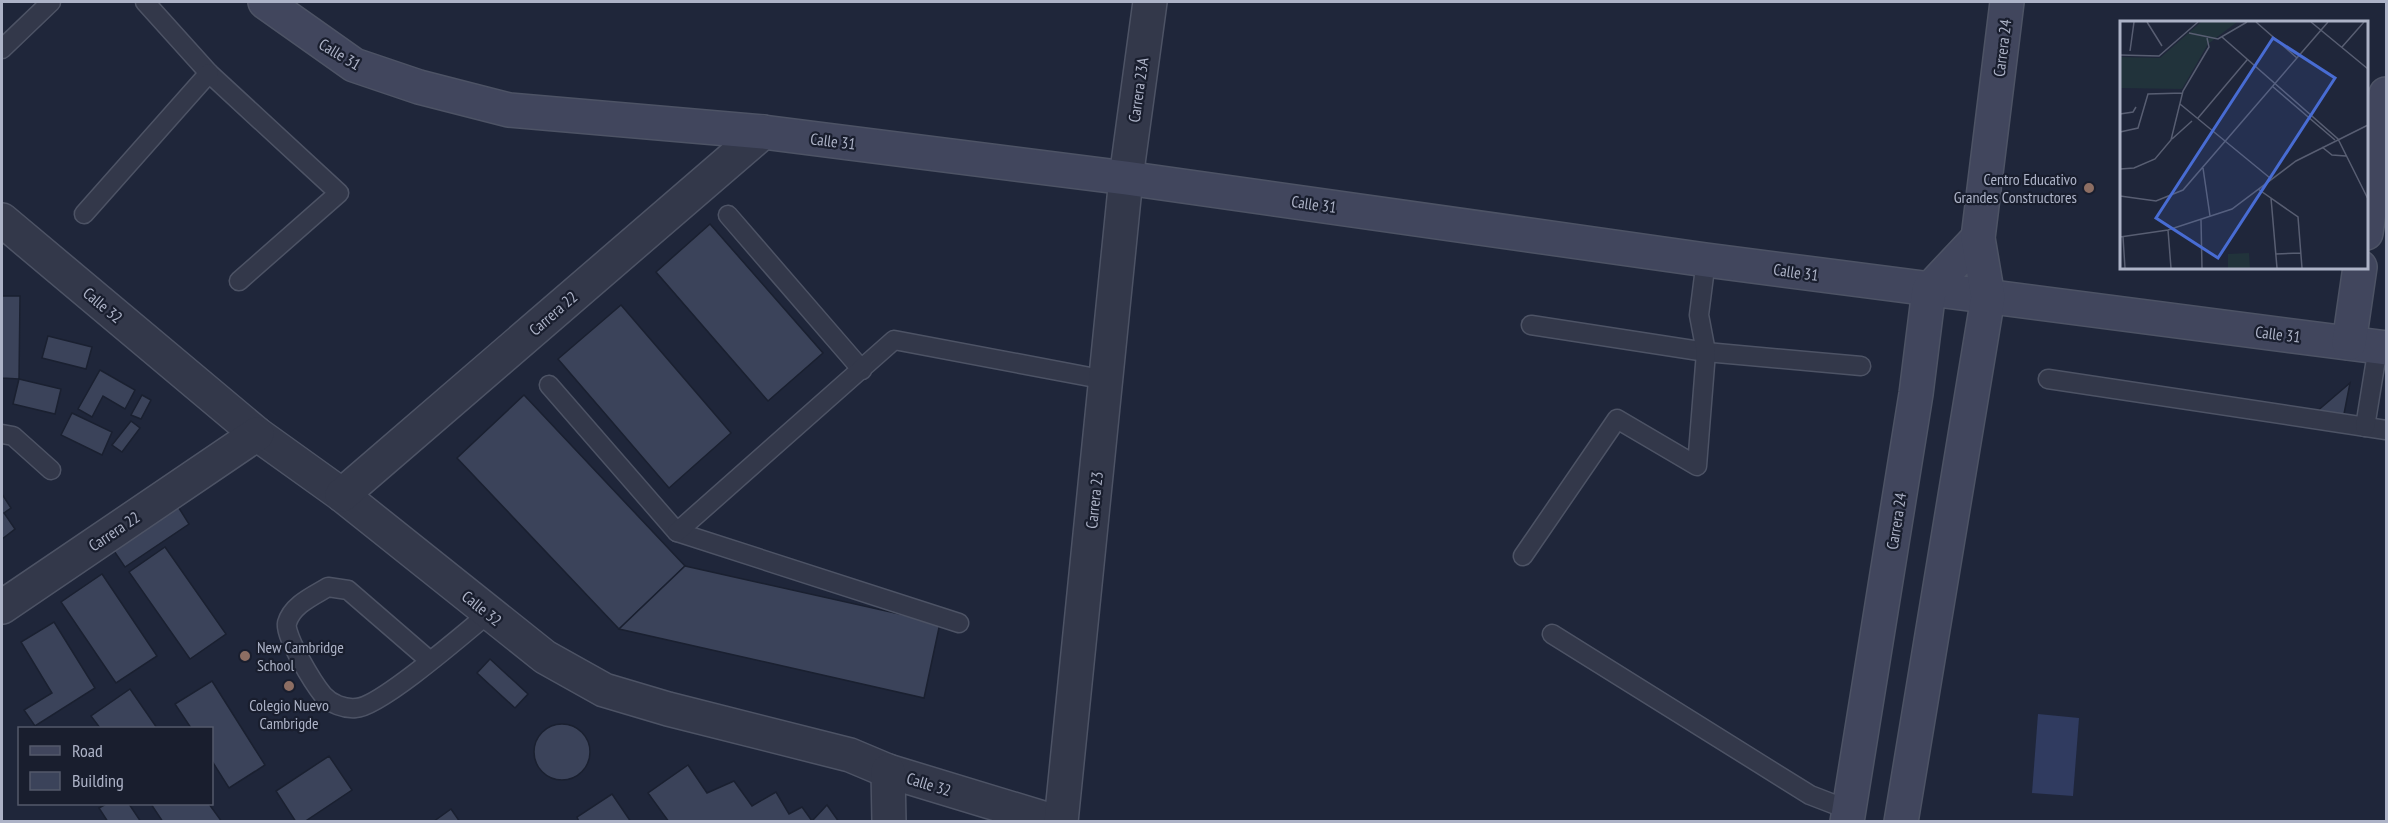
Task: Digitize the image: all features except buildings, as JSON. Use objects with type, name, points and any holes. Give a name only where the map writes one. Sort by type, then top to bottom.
[{"type":"street","name":"Calle 31","points":[[265,2],[354,65],[419,87],[509,110],[763,132],[1126,178],[1706,260],[2371,346]]},
{"type":"street","name":"Carrera 23A","points":[[1126,178],[1150,2]]},
{"type":"street","name":"Carrera 24","points":[[1901,822],[1988,297],[1978,237],[2007,2]]},
{"type":"street","points":[[2367,226],[2386,94]]},
{"type":"street","name":"Carrera 22","points":[[342,495],[763,132]]},
{"type":"street","name":"Carrera 23","points":[[1061,822],[1126,178]]},
{"type":"street","name":"Calle 32","points":[[2,220],[256,434],[342,495],[545,657],[604,690],[668,709],[850,755],[888,771],[1056,822]]},
{"type":"street","points":[[1929,290],[1978,237]]},
{"type":"street","points":[[2360,268],[2371,346]]},
{"type":"street","name":"Carrera 24","points":[[1848,816],[1916,394],[1929,290]]},
{"type":"street","name":"Carrera 22","points":[[2,607],[256,434]]},
{"type":"street","points":[[888,771],[889,822]]},
{"type":"lane","points":[[2,49],[51,2]]},
{"type":"lane","points":[[145,2],[209,73],[339,193],[239,281]]},
{"type":"lane","points":[[84,214],[209,73]]},
{"type":"lane","points":[[728,215],[862,370]]},
{"type":"lane","points":[[1523,556],[1617,419],[1696,466],[1706,352],[1699,315],[1706,260]]},
{"type":"lane","points":[[1531,325],[1706,352],[1861,366]]},
{"type":"lane","points":[[677,532],[894,340],[1106,380]]},
{"type":"lane","points":[[2365,427],[2371,346]]},
{"type":"lane","points":[[2048,379],[2386,430]]},
{"type":"lane","points":[[549,385],[677,532],[959,623]]},
{"type":"lane","points":[[2,434],[13,436],[51,470]]},
{"type":"lane","points":[[429,660],[348,590],[328,587],[298,606],[287,623],[288,637],[324,696],[340,707],[358,708],[378,700],[489,613]]},
{"type":"lane","points":[[1552,634],[1810,795],[1848,816]]},
{"type":"water","points":[[2038,714],[2079,718],[2073,796],[2032,793]]},
{"type":"place","name":"Centro Educativo Grandes Constructores","points":[[2089,188]]},
{"type":"place","name":"New Cambridge School","points":[[245,656]]},
{"type":"place","name":"Colegio Nuevo Cambrigde","points":[[289,686]]}]
